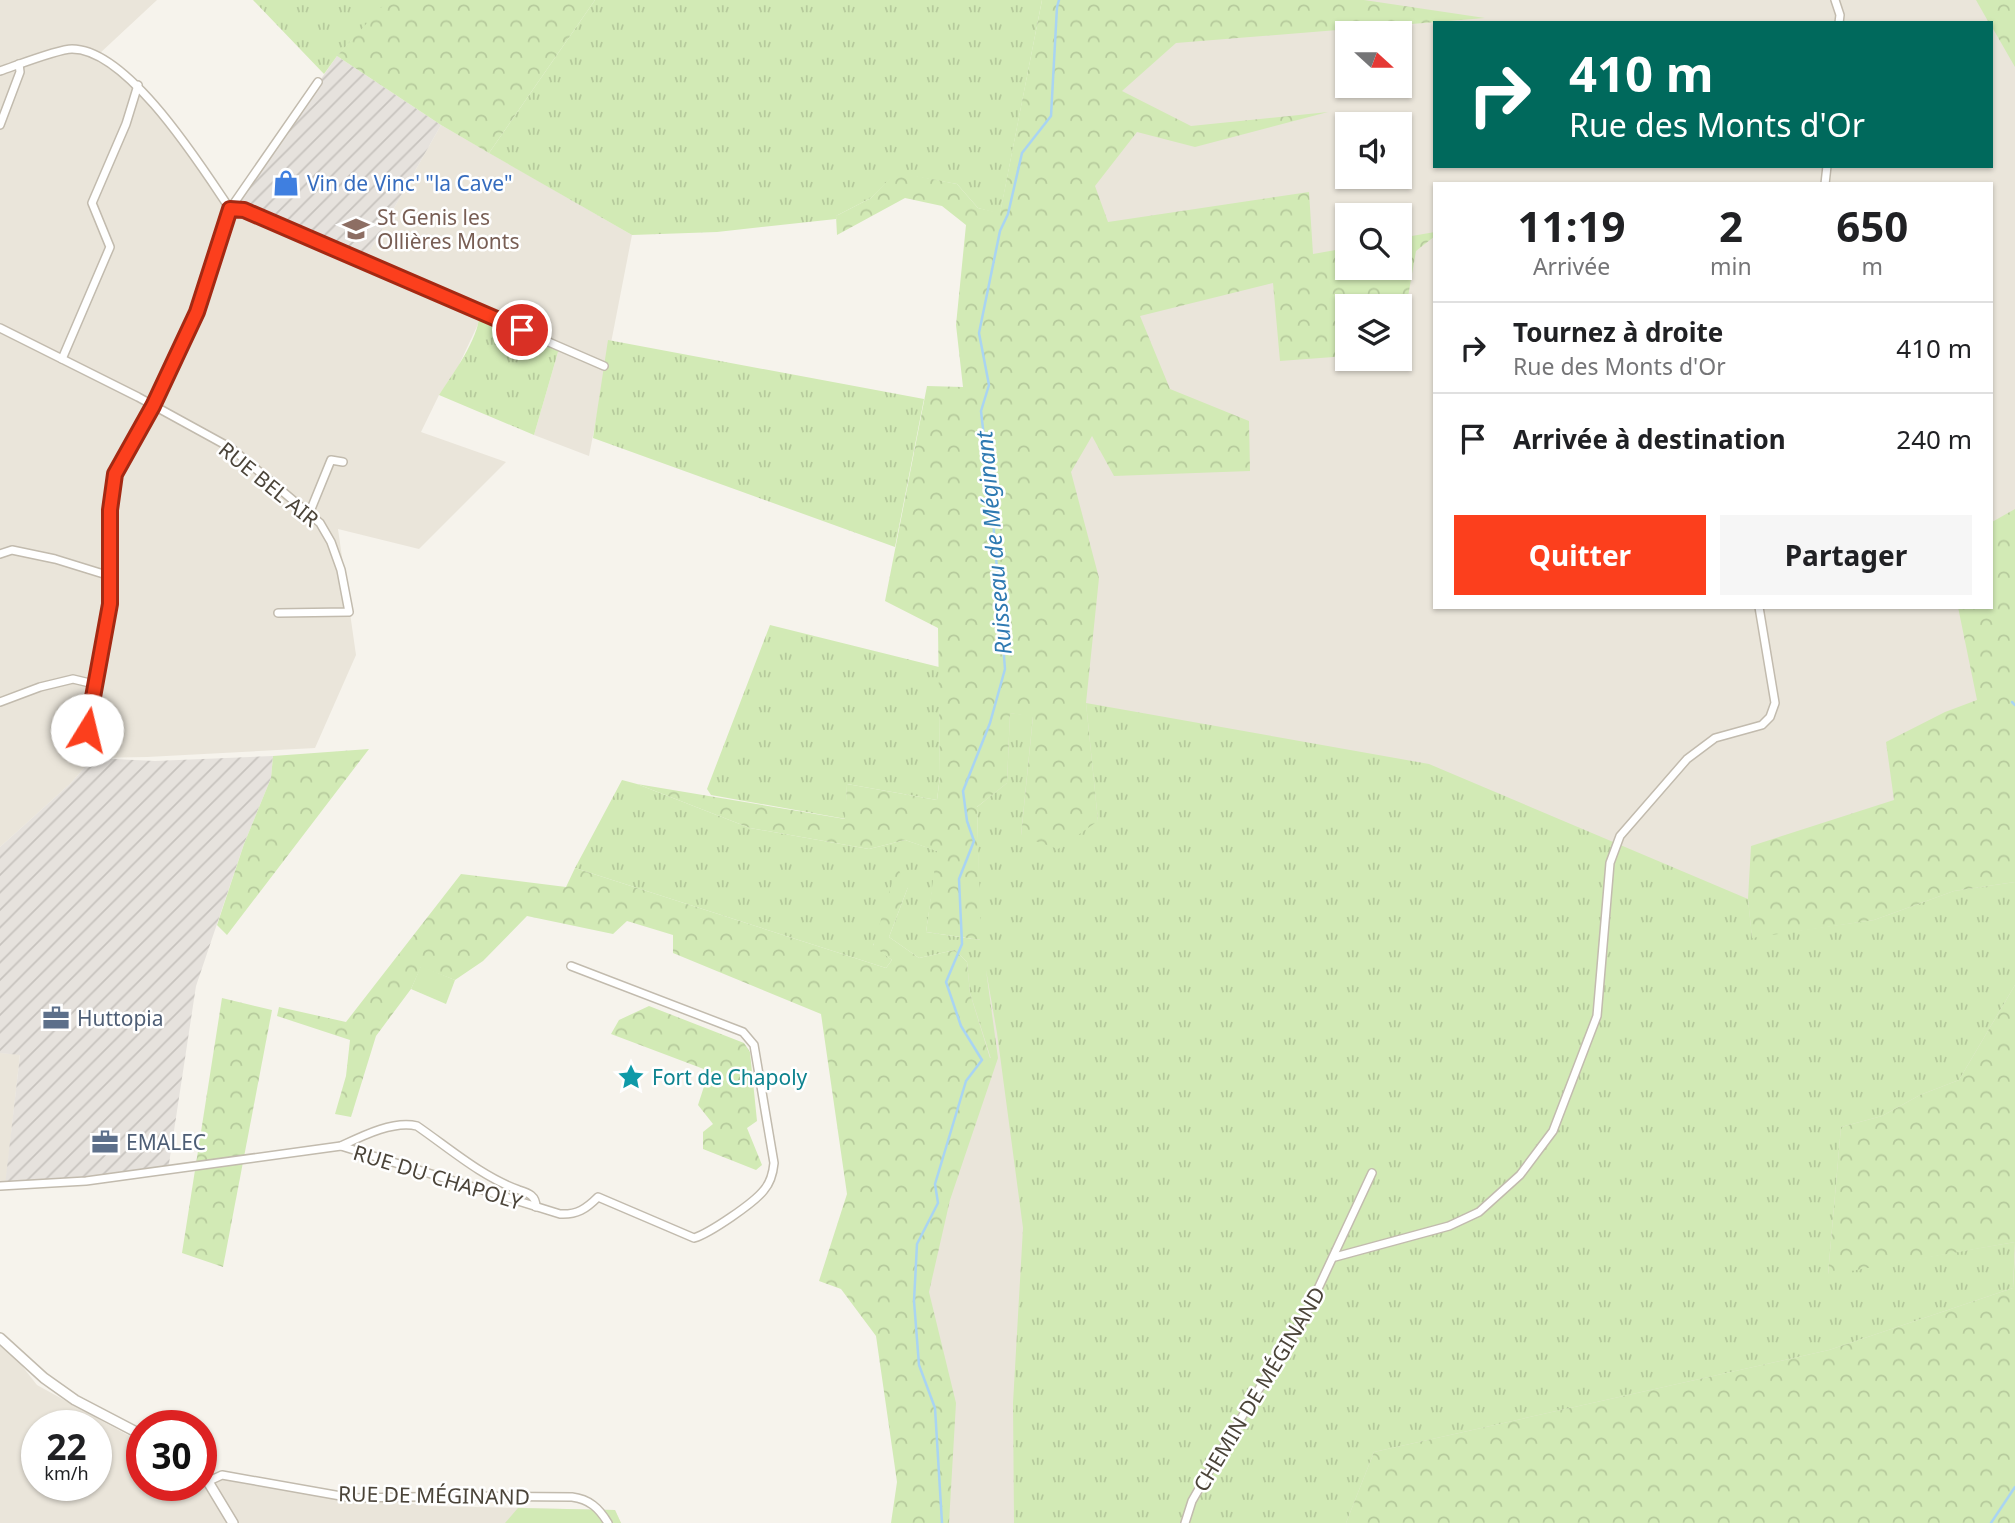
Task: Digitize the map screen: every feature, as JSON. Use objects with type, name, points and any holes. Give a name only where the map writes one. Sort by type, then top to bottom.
[{"type":"street","points":[[1835,0],[1839,21]]},
{"type":"street","points":[[0,70],[71,48],[99,55],[138,85],[199,163],[230,209]]},
{"type":"street","points":[[0,125],[20,72],[19,64]]},
{"type":"street","points":[[84,749],[110,604],[110,510],[115,474],[153,406],[197,312],[230,209],[318,82]]},
{"type":"street","points":[[62,359],[110,247],[92,203],[126,124],[138,85]]},
{"type":"street","points":[[230,209],[244,210],[604,366]]},
{"type":"street","name":"RUE BEL AIR","points":[[0,328],[232,448],[320,523],[331,541],[341,570],[349,612],[278,613]]},
{"type":"street","points":[[309,514],[331,460],[343,461]]},
{"type":"street","points":[[0,554],[12,550],[55,559],[110,576]]},
{"type":"street","points":[[1335,1257],[1448,1226],[1479,1212],[1520,1175],[1553,1131],[1597,1016],[1610,863],[1620,836],[1688,759],[1715,738],[1762,725],[1770,717],[1775,704],[1759,609]]},
{"type":"street","points":[[0,702],[40,687],[73,679],[94,684]]},
{"type":"street","name":"RUE DU CHAPOLY","points":[[341,1146],[560,1214],[570,1215],[581,1211],[598,1197],[694,1238],[707,1234],[764,1191],[772,1175],[774,1163],[754,1045],[743,1032],[571,966]]},
{"type":"street","name":"RUE DU CHAPOLY","points":[[0,1186],[86,1181],[341,1146],[359,1137],[405,1124],[417,1126],[504,1184],[530,1194],[535,1199],[536,1207]]},
{"type":"street","name":"CHEMIN DE MÉGINAND","points":[[1185,1523],[1192,1501],[1215,1461],[1302,1323],[1372,1173]]},
{"type":"street","points":[[0,1338],[44,1378],[75,1400],[126,1427]]},
{"type":"street","name":"RUE DE MÉGINAND","points":[[217,1477],[222,1475],[352,1499],[465,1496],[583,1498],[596,1506],[608,1523]]},
{"type":"street","points":[[217,1495],[233,1523]]},
{"type":"shaded area","points":[[0,0],[157,0],[99,54],[138,85],[230,209],[364,261],[441,125],[632,235],[589,456],[534,435],[558,352],[564,350],[479,312],[480,320],[458,367],[439,395],[421,432],[506,462],[419,549],[338,529],[356,655],[315,748],[93,758],[71,783],[0,847]]},
{"type":"shaded area","points":[[1062,0],[2015,0],[2015,1465],[1968,1523],[945,1523],[919,1301],[963,1023]]},
{"type":"shaded area","points":[[337,56],[441,125],[364,261],[230,209]]},
{"type":"shaded area","points":[[273,756],[271,778],[244,844],[196,986],[168,1170],[5,1185],[20,1055],[0,1053],[0,847],[71,783],[93,758],[155,761]]},
{"type":"shaded area","points":[[0,1053],[20,1054],[5,1190],[0,1191]]},
{"type":"shaded area","points":[[0,1338],[37,1385],[82,1410],[21,1410],[21,1501],[112,1501],[112,1426],[126,1434],[126,1501],[217,1501],[217,1473],[427,1506],[615,1510],[621,1523],[0,1523]]},
{"type":"green space","points":[[253,0],[390,0],[337,56],[324,74]]},
{"type":"green space","points":[[388,0],[595,0],[489,153],[441,125],[337,56]]},
{"type":"green space","points":[[595,0],[1042,0],[1000,214],[978,208],[957,184],[896,173],[871,198],[836,216],[836,219],[717,232],[632,235],[489,153]]},
{"type":"green space","points":[[1042,0],[1364,0],[1485,18],[1412,24],[1412,21],[1335,21],[1335,30],[1176,43],[1122,91],[1191,126],[1328,112],[1195,147],[1137,132],[1095,186],[1108,222],[1309,192],[1313,254],[1335,250],[1335,280],[1411,280],[1408,294],[1335,294],[1335,357],[1280,361],[1273,283],[1140,316],[1170,389],[1249,421],[1250,471],[1114,476],[1092,436],[1071,472],[1099,578],[1086,703],[1098,821],[1058,849],[1021,836],[1033,717],[1010,713],[1007,783],[977,807],[981,940],[926,932],[937,851],[905,840],[869,849],[750,828],[637,784],[845,819],[847,784],[937,800],[940,776],[938,628],[885,601],[927,386],[963,387],[956,325],[966,225],[942,206],[905,198],[837,235],[836,216],[871,198],[896,172],[957,184],[978,208],[1000,213]]},
{"type":"green space","points":[[1976,0],[2015,0],[2015,67],[1993,29],[1993,21],[1988,21]]},
{"type":"green space","points":[[1433,232],[1433,238],[1416,251],[1412,274],[1412,236]]},
{"type":"green space","points":[[479,311],[565,349],[558,352],[534,435],[439,395],[471,343],[479,321]]},
{"type":"green space","points":[[608,340],[924,399],[895,547],[593,438]]},
{"type":"green space","points":[[2015,509],[2015,882],[1954,891],[1874,920],[1752,938],[1748,899],[1751,846],[1894,800],[1886,742],[1945,712],[1977,700],[1958,609],[1993,609],[1993,521]]},
{"type":"green space","points":[[770,625],[939,667],[940,776],[937,800],[847,784],[846,819],[711,795],[707,789]]},
{"type":"green space","points":[[1086,703],[1429,764],[1748,899],[1752,937],[1874,920],[1954,891],[2015,882],[2015,985],[1959,1080],[1920,1095],[1882,1116],[1841,1127],[1828,1274],[2015,1242],[2013,1288],[1829,1350],[1374,1452],[1346,1523],[1014,1523],[1013,1403],[1023,1228],[986,970],[998,1058],[991,1059],[970,993],[967,962],[955,950],[919,958],[889,937],[908,887],[873,945],[892,960],[886,968],[575,868],[622,780],[750,828],[869,849],[905,840],[938,851],[926,932],[980,940],[977,807],[1007,783],[1010,713],[1033,716],[1021,835],[1098,821]]},
{"type":"green space","points":[[369,749],[227,935],[217,925],[244,844],[271,778],[273,756]]},
{"type":"green space","points":[[897,867],[908,887],[889,937],[919,958],[955,950],[967,962],[970,993],[990,1058],[998,1058],[950,1200],[929,1292],[956,1403],[949,1523],[891,1523],[897,1482],[876,1336],[841,1289],[819,1281],[847,1194],[821,1014],[673,953],[673,935],[627,921],[613,934],[527,916],[483,961],[455,980],[421,967],[411,989],[376,1036],[351,1117],[335,1114],[346,1076],[350,1040],[277,1016],[279,1007],[346,1022],[461,874],[566,887],[575,868],[886,968],[892,960],[873,946]]},
{"type":"green space","points":[[421,966],[455,980],[446,1004],[411,989]]},
{"type":"green space","points":[[2015,985],[2015,1242],[1828,1275],[1841,1127],[1882,1116],[1920,1095],[1959,1080]]},
{"type":"green space","points":[[222,998],[272,1010],[223,1267],[182,1253]]},
{"type":"green space","points":[[649,1006],[744,1043],[750,1052],[757,1121],[747,1128],[762,1165],[756,1170],[703,1149],[703,1132],[713,1124],[698,1105],[709,1071],[611,1034],[619,1020]]},
{"type":"green space","points":[[2015,1255],[2015,1523],[1346,1523],[1374,1452],[1829,1350],[2013,1288]]},
{"type":"green space","points":[[518,1508],[615,1510],[621,1523],[505,1523]]},
{"type":"waterway","name":"Ruisseau de Méginant","points":[[942,1523],[935,1408],[919,1365],[914,1301],[917,1244],[938,1203],[935,1184],[966,1081],[982,1060],[961,1026],[946,982],[962,944],[959,879],[974,841],[967,821],[963,791],[990,723],[1005,669],[981,411],[989,385],[979,333],[1000,231],[1008,214],[1022,153],[1051,116],[1059,0]]},
{"type":"waterway","points":[[2012,702],[2015,705]]},
{"type":"waterway","points":[[1991,1523],[2015,1487]]},
{"type":"place","name":"Vin de Vinc' \"la Cave\"","points":[[286,183]]},
{"type":"place","name":"St Genis les Ollières Monts","points":[[356,229]]},
{"type":"place","name":"Huttopia","points":[[56,1018]]},
{"type":"place","name":"Fort de Chapoly","points":[[631,1077]]},
{"type":"place","name":"EMALEC","points":[[105,1142]]},
{"type":"route","points":[[87,730],[110,604],[110,510],[115,474],[153,406],[197,312],[230,209],[244,210],[522,330]]}]
